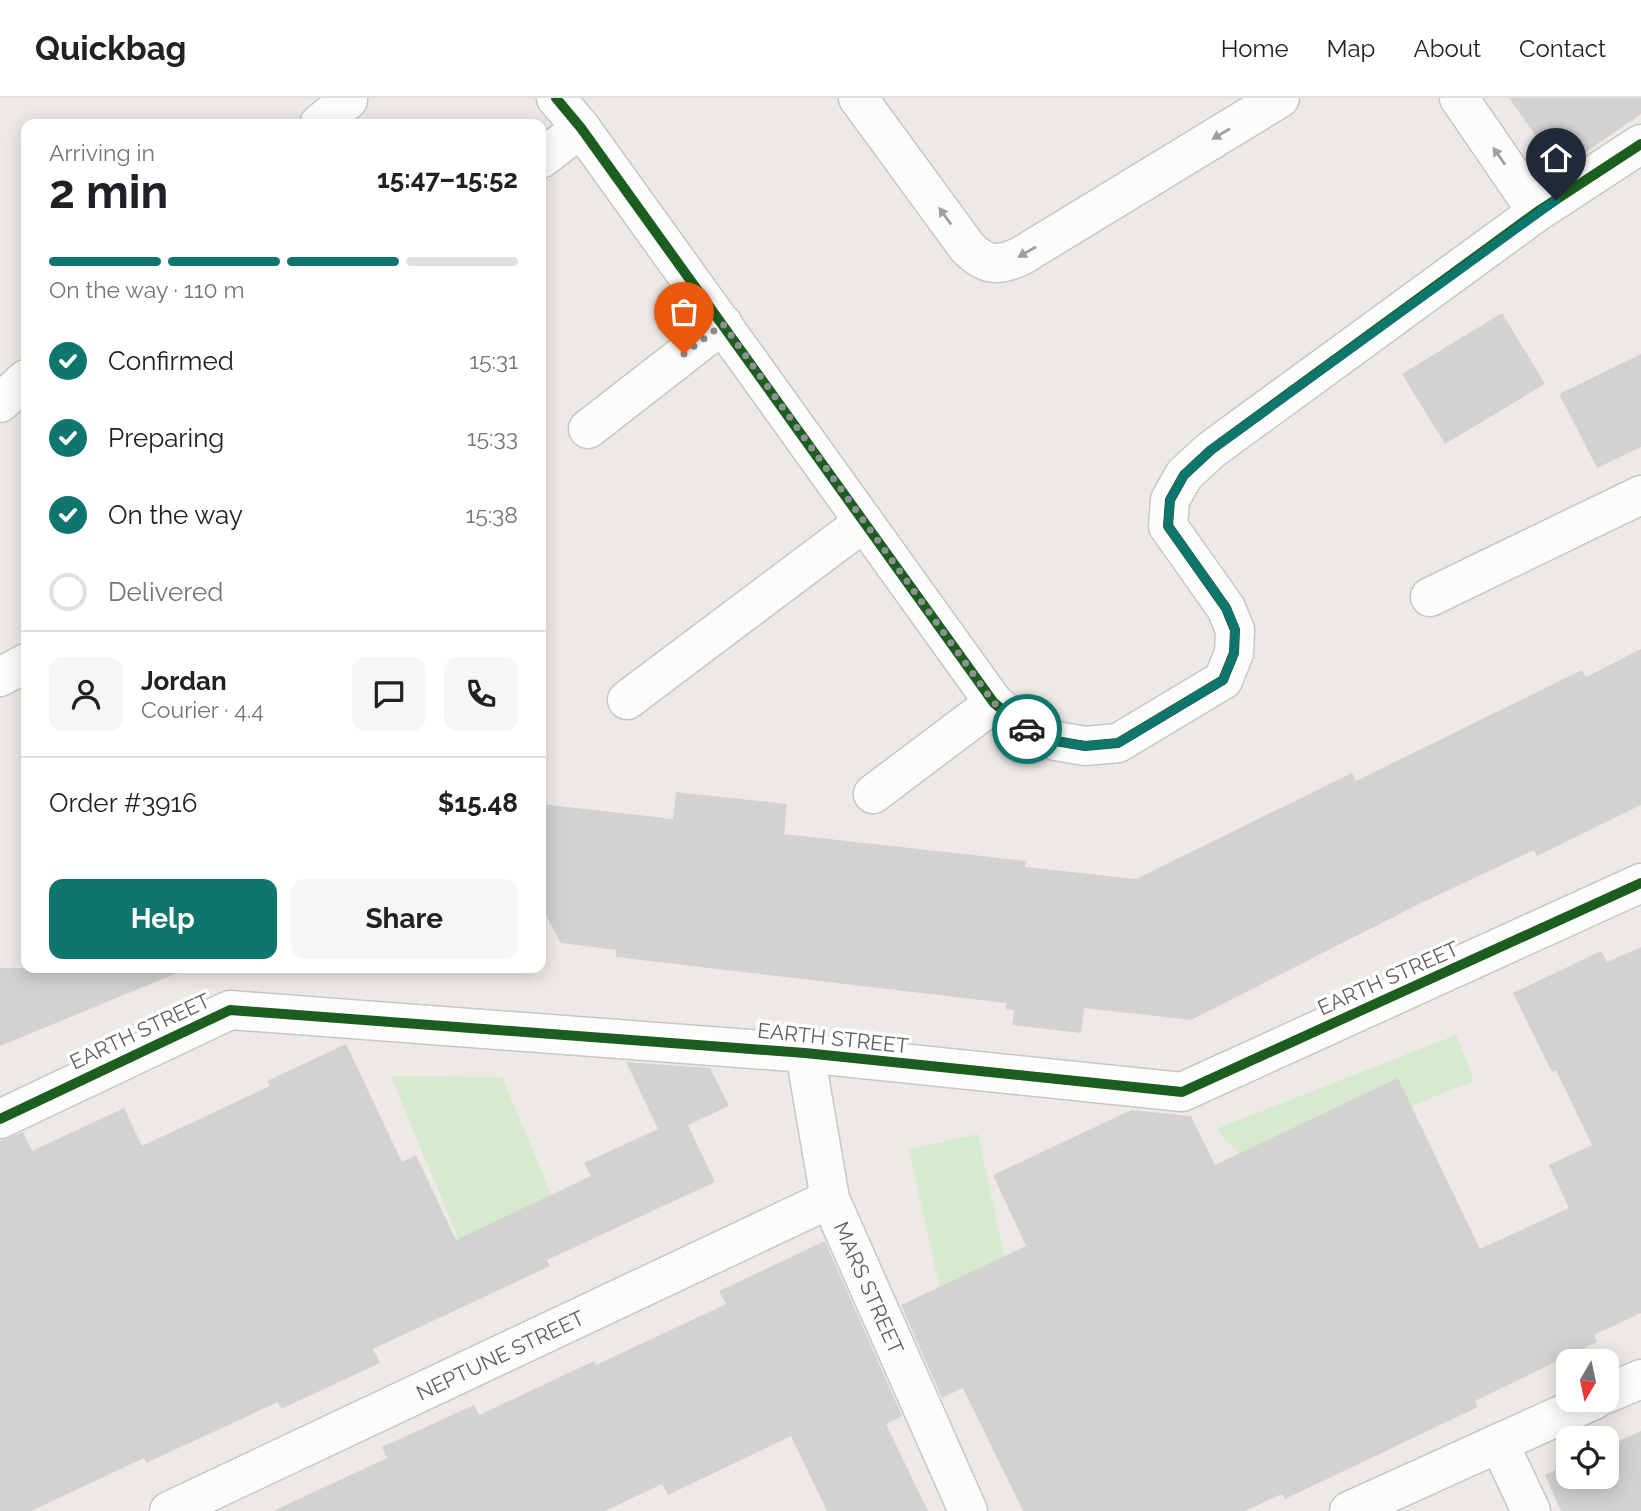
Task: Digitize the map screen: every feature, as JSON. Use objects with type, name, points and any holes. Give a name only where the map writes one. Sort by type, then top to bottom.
[{"type":"street","points":[[556,98],[581,128],[723,324],[994,703],[1024,727],[1056,741],[1085,746],[1118,743],[1223,680],[1234,653],[1235,629],[1226,608],[1168,526],[1170,500],[1184,475],[1211,450],[1537,212],[1641,144]]},
{"type":"street","points":[[858,98],[967,247],[978,258],[991,264],[1006,263],[1021,256],[1280,98]]},
{"type":"street","points":[[1459,98],[1537,212]]},
{"type":"street","points":[[324,119],[348,100]]},
{"type":"street","points":[[546,155],[581,128]]},
{"type":"street","points":[[588,429],[723,324]]},
{"type":"street","points":[[0,403],[21,384]]},
{"type":"street","points":[[1430,597],[1641,495]]},
{"type":"street","points":[[627,700],[864,522]]},
{"type":"street","points":[[0,677],[21,666]]},
{"type":"street","points":[[873,794],[994,703]]},
{"type":"street","name":"EARTH STREET","points":[[0,1119],[230,1010],[805,1053],[1182,1092],[1641,883]]},
{"type":"street","name":"MARS STREET","points":[[805,1053],[830,1199],[968,1511]]},
{"type":"street","name":"NEPTUNE STREET","points":[[169,1511],[830,1199]]},
{"type":"street","points":[[1619,1388],[1641,1379]]},
{"type":"street","points":[[1349,1511],[1567,1412]]},
{"type":"street","points":[[1499,1443],[1531,1511]]},
{"type":"green space","points":[[1456,1035],[1474,1081],[1254,1168],[1216,1129]]},
{"type":"green space","points":[[391,1076],[502,1077],[573,1247],[478,1286]]},
{"type":"green space","points":[[978,1134],[1010,1284],[942,1298],[909,1149]]},
{"type":"building","points":[[1509,98],[1641,98],[1641,114],[1560,170]]},
{"type":"building","points":[[1502,313],[1545,384],[1445,444],[1402,374]]},
{"type":"building","points":[[1641,354],[1641,447],[1597,468],[1559,394]]},
{"type":"building","points":[[1641,649],[1641,805],[1537,856],[1534,850],[1421,903],[1191,1020],[1084,1008],[1081,1033],[1012,1025],[1014,1010],[1006,1009],[1006,1003],[616,957],[616,950],[561,943],[546,915],[546,805],[673,819],[676,792],[787,804],[784,834],[1026,861],[1025,867],[1136,879],[1352,773],[1356,781],[1582,670],[1586,677]]},
{"type":"building","points":[[1641,947],[1641,1313],[1594,1335],[1597,1342],[1583,1349],[1556,1349],[1556,1362],[1475,1401],[1478,1407],[1285,1499],[1282,1494],[1245,1511],[1023,1511],[963,1388],[942,1398],[901,1305],[1026,1246],[993,1175],[1131,1110],[1191,1116],[1215,1165],[1398,1078],[1480,1249],[1569,1208],[1549,1165],[1592,1145],[1556,1070],[1552,1072],[1513,993],[1601,951],[1607,962]]},
{"type":"building","points":[[0,968],[21,968],[21,973],[177,973],[0,1046]]},
{"type":"building","points":[[346,1044],[402,1162],[416,1155],[456,1240],[591,1176],[584,1163],[658,1129],[626,1062],[710,1068],[729,1106],[688,1125],[715,1182],[547,1260],[550,1266],[373,1349],[380,1363],[281,1409],[278,1402],[146,1463],[144,1458],[31,1511],[0,1511],[0,1141],[23,1132],[32,1151],[124,1108],[142,1146],[270,1086],[267,1081]]},
{"type":"building","points":[[825,1241],[902,1416],[886,1424],[928,1511],[827,1511],[791,1436],[668,1495],[662,1484],[605,1511],[273,1511],[387,1458],[382,1447],[474,1405],[479,1415],[594,1361],[596,1365],[726,1304],[719,1291]]},
{"type":"building","points":[[1641,1431],[1641,1511],[1561,1511],[1545,1475],[1556,1470],[1556,1489],[1619,1489],[1619,1441]]},
{"type":"cycle path","points":[[556,98],[581,128],[994,703],[1024,727],[1056,741],[1085,746],[1118,743],[1223,680],[1234,653],[1235,630],[1226,608],[1168,526],[1170,500],[1184,475],[1211,450],[1537,212],[1641,144]]},
{"type":"cycle path","points":[[0,1119],[230,1010],[805,1053],[1182,1092],[1641,883]]},
{"type":"way so far","points":[[684,354],[723,324],[994,703],[1027,729]]},
{"type":"route","points":[[1027,729],[1056,741],[1085,746],[1118,743],[1223,680],[1234,653],[1235,629],[1226,608],[1168,526],[1170,500],[1184,475],[1211,450],[1556,200]]}]
